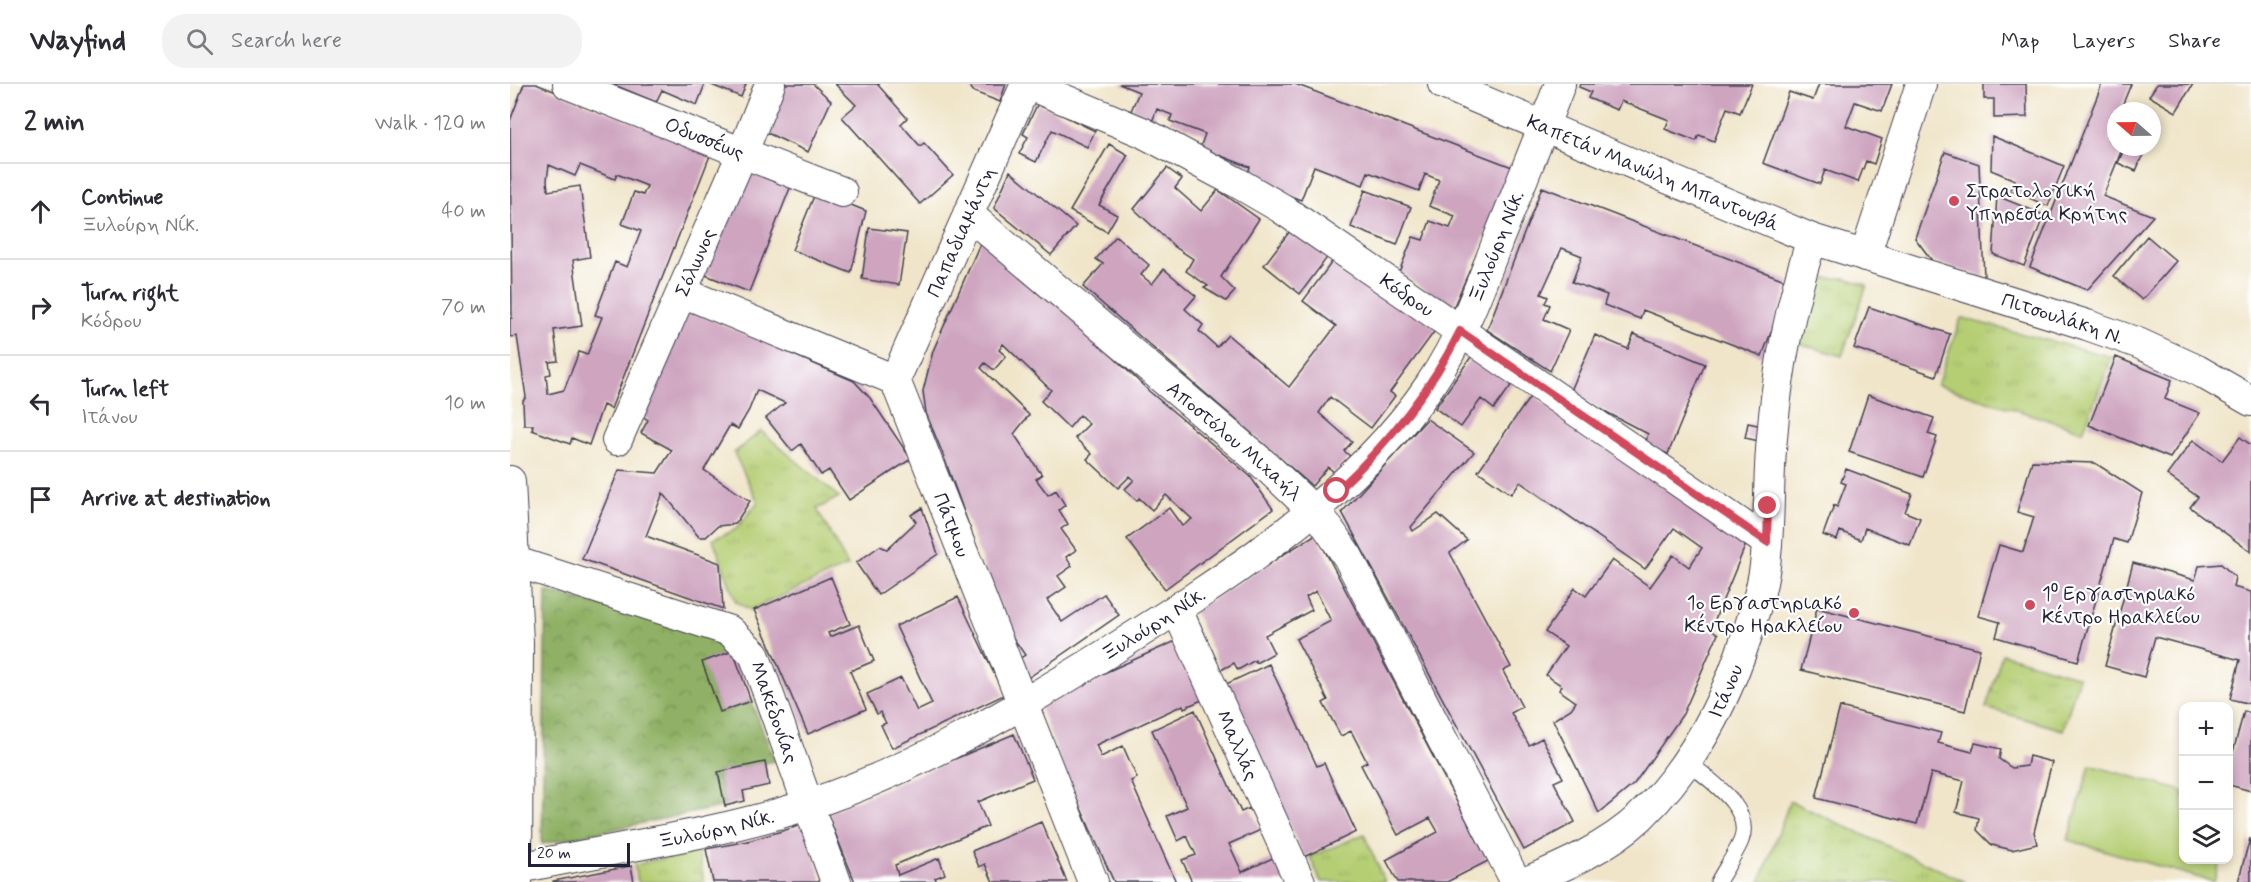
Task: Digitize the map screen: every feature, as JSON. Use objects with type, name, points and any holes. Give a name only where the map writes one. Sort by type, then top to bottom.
[{"type":"street","name":"Οδυσσέως","points":[[568,84],[842,192]]},
{"type":"street","name":"Σόλωνος","points":[[617,440],[742,154],[770,84]]},
{"type":"street","name":"Παπαδιαμάντη","points":[[895,380],[1026,84]]},
{"type":"street","name":"Κόδρου","points":[[1026,84],[1143,132],[1238,183],[1298,220],[1767,542]]},
{"type":"street","name":"Καπετάν Μανώλη Μπαντουβά","points":[[1443,84],[1812,239],[1865,256]]},
{"type":"street","name":"Ξυλούρη Νίκ.","points":[[515,874],[682,837],[808,805],[901,767],[1023,704],[1177,610],[1314,510],[1370,459],[1410,412],[1437,374],[1481,285],[1560,84]]},
{"type":"street","points":[[1865,256],[1921,84]]},
{"type":"street","name":"Αποστόλου Μιχαήλ","points":[[968,214],[1267,467],[1314,510],[1332,531],[1348,557],[1516,882]]},
{"type":"street","name":"Ιτάνου","points":[[1526,882],[1564,865],[1621,832],[1639,818],[1688,762],[1702,740],[1733,676],[1760,591],[1767,542],[1772,437],[1781,365],[1794,297],[1812,239]]},
{"type":"street","name":"Πιτσουλάκη Ν.","points":[[1865,256],[2076,321],[2138,343],[2197,370],[2251,401]]},
{"type":"street","points":[[682,292],[895,380]]},
{"type":"street","name":"Πάτμου","points":[[895,380],[1093,882]]},
{"type":"street","points":[[510,481],[513,561],[515,874]]},
{"type":"street","name":"Μακεδονίας","points":[[513,561],[730,631],[754,654],[836,882]]},
{"type":"street","name":"Μαλλάς","points":[[1177,610],[1300,882]]},
{"type":"lane","points":[[1688,762],[1732,801],[1742,819],[1742,840],[1718,882]]},
{"type":"green space","points":[[1845,278],[1867,285],[1842,356],[1798,343],[1809,279]]},
{"type":"green space","points":[[1961,318],[2112,357],[2083,431],[1937,385]]},
{"type":"green space","points":[[761,431],[839,497],[817,509],[848,566],[750,610],[736,602],[713,539],[735,530],[758,502],[734,453]]},
{"type":"green space","points":[[546,591],[719,637],[733,651],[703,662],[720,712],[751,701],[775,761],[718,772],[725,806],[542,844]]},
{"type":"green space","points":[[2002,654],[2079,677],[2063,730],[1986,708]]},
{"type":"green space","points":[[2090,765],[2179,790],[2179,864],[2219,864],[2214,882],[2068,840]]},
{"type":"green space","points":[[1790,801],[1966,882],[1760,882]]},
{"type":"green space","points":[[1364,834],[1385,882],[1321,882],[1310,857]]},
{"type":"green space","points":[[698,851],[704,882],[638,882],[634,865]]},
{"type":"building","points":[[524,84],[536,84],[711,153],[611,409],[603,405],[589,445],[572,438],[570,444],[532,430],[533,425],[524,425],[523,401],[526,397],[517,336],[510,337],[510,318],[512,318],[510,121]],"holes":[[[549,165],[575,176],[580,165],[615,179],[617,174],[647,186],[643,195],[634,192],[622,224],[641,231],[627,267],[615,262],[595,315],[602,317],[587,355],[579,352],[564,390],[548,394],[546,375],[551,374],[549,362],[558,361],[554,330],[582,326],[573,260],[590,257],[580,186],[548,191]]]},
{"type":"building","points":[[612,84],[705,84],[697,105],[662,90],[656,102]]},
{"type":"building","points":[[709,84],[746,84],[741,97]]},
{"type":"building","points":[[780,84],[813,84],[831,101],[808,152],[761,130]]},
{"type":"building","points":[[835,84],[880,84],[878,85],[907,118],[901,124],[920,146],[924,143],[953,175],[920,204],[842,117],[856,105]]},
{"type":"building","points":[[968,84],[1006,84],[1000,102],[974,92]]},
{"type":"building","points":[[1119,84],[1295,84],[1512,167],[1453,308],[1399,272],[1413,237],[1423,240],[1430,221],[1450,228],[1455,216],[1429,206],[1439,180],[1425,174],[1419,191],[1368,172],[1363,185],[1314,166],[1301,200],[1246,179],[1250,167],[1200,148],[1205,134],[1170,121],[1172,115],[1157,109],[1152,122],[1130,113],[1139,92]]},
{"type":"building","points":[[1580,84],[1752,84],[1740,113],[1727,108],[1714,141],[1699,135],[1696,141],[1665,129],[1669,120],[1621,101],[1617,110],[1588,98],[1591,92],[1579,87]]},
{"type":"building","points":[[1819,84],[1892,84],[1882,111],[1855,102],[1846,126],[1882,139],[1874,164],[1866,161],[1858,182],[1825,170],[1820,184],[1763,163],[1789,92],[1813,100]]},
{"type":"building","points":[[1984,84],[2026,84],[2027,117],[1994,118],[1994,99],[1984,99]]},
{"type":"building","points":[[2102,84],[2131,84],[2124,102],[2107,102],[2107,156],[2119,156],[2103,196],[2153,216],[2087,290],[2030,267]]},
{"type":"building","points":[[2157,84],[2193,84],[2176,112],[2149,96]]},
{"type":"building","points":[[1038,103],[1095,131],[1087,147],[1052,130],[1036,162],[1019,154],[1028,137],[1023,134]]},
{"type":"building","points":[[1992,136],[2064,166],[2048,206],[2010,190],[2015,180],[1991,170]]},
{"type":"building","points":[[1109,144],[1128,155],[1099,205],[1117,215],[1107,232],[1070,211]]},
{"type":"building","name":"Στρατολογική Υπηρεσία Κρήτης","points":[[1945,152],[1979,164],[1984,277],[1933,262],[1915,238]]},
{"type":"building","points":[[2121,156],[2142,156],[2136,171],[2118,163]]},
{"type":"building","points":[[746,165],[792,183],[749,292],[703,274]]},
{"type":"building","points":[[1167,168],[1182,179],[1175,188],[1201,211],[1218,190],[1259,219],[1221,277],[1235,291],[1226,301],[1204,288],[1208,286],[1186,271],[1193,259],[1175,247],[1134,209]]},
{"type":"building","points":[[1010,171],[1076,226],[1051,255],[994,208]]},
{"type":"building","points":[[1542,187],[1790,282],[1762,356],[1643,310],[1640,319],[1604,305],[1607,295],[1572,282],[1582,256],[1562,248],[1541,294],[1548,297],[1545,303],[1550,305],[1544,319],[1569,330],[1550,371],[1487,330]]},
{"type":"building","points":[[1365,190],[1411,207],[1397,245],[1351,227]]},
{"type":"building","points":[[816,191],[866,211],[851,273],[792,250]]},
{"type":"building","points":[[1997,196],[2044,215],[2024,266],[1993,254]]},
{"type":"building","points":[[1293,227],[1329,255],[1300,294],[1264,265]]},
{"type":"building","points":[[869,228],[907,233],[899,285],[862,279]]},
{"type":"building","points":[[1116,236],[1149,265],[1141,275],[1152,284],[1164,269],[1196,296],[1185,309],[1203,325],[1199,331],[1217,347],[1228,335],[1289,387],[1336,326],[1303,301],[1337,255],[1437,328],[1390,392],[1395,396],[1371,428],[1330,397],[1319,413],[1352,442],[1344,451],[1350,456],[1335,473],[1328,467],[1312,486],[1083,287],[1103,264],[1096,259]]},
{"type":"building","points":[[2147,236],[2176,261],[2142,300],[2114,276]]},
{"type":"building","points":[[982,239],[1034,282],[1150,392],[1250,476],[1273,509],[1165,589],[1127,539],[1169,508],[1182,526],[1192,519],[1166,495],[1152,510],[1139,498],[1137,501],[1125,489],[1134,480],[1130,476],[1118,488],[1087,459],[1092,454],[1075,438],[1089,424],[1080,415],[1069,428],[1041,401],[1051,390],[1003,344],[999,350],[1006,356],[994,370],[985,363],[981,368],[1029,415],[1014,434],[1042,475],[1036,479],[1048,495],[1056,490],[1065,505],[1059,510],[1068,524],[1061,529],[1076,550],[1066,557],[1072,566],[1058,576],[1066,587],[1047,600],[1062,622],[1104,594],[1119,615],[1028,678],[1016,661],[1025,655],[1007,629],[926,413],[923,391],[933,351]]},
{"type":"building","points":[[1869,307],[1950,334],[1936,376],[1854,348]]},
{"type":"building","points":[[685,308],[854,381],[870,398],[911,459],[849,500],[829,470],[821,475],[801,444],[792,451],[766,418],[785,403],[757,390],[738,429],[730,425],[704,470],[750,501],[735,524],[718,526],[706,537],[699,537],[663,493],[646,536],[720,563],[723,609],[582,559],[619,470],[657,473],[672,450],[641,433],[648,420],[639,414]]},
{"type":"building","points":[[1634,334],[1705,364],[1668,454],[1645,445],[1648,434],[1570,393],[1595,335],[1628,349]]},
{"type":"building","points":[[1473,354],[1513,383],[1494,409],[1481,399],[1461,427],[1435,408]]},
{"type":"building","points":[[2116,357],[2172,380],[2165,399],[2200,413],[2170,458],[2089,425]]},
{"type":"building","points":[[1532,394],[1746,544],[1711,629],[1718,634],[1683,714],[1634,784],[1599,813],[1553,720],[1571,709],[1576,702],[1559,690],[1562,686],[1546,675],[1566,646],[1545,632],[1575,588],[1586,596],[1612,560],[1650,587],[1673,555],[1689,567],[1702,548],[1674,528],[1645,569],[1520,482],[1511,494],[1478,471]]},
{"type":"building","points":[[1868,395],[1934,418],[1928,434],[1937,437],[1923,477],[1849,452]]},
{"type":"building","points":[[1427,419],[1474,452],[1411,527],[1413,531],[1438,514],[1467,540],[1450,553],[1511,667],[1503,671],[1522,707],[1511,713],[1529,745],[1542,738],[1563,778],[1554,782],[1575,822],[1524,850],[1342,512]]},
{"type":"building","points":[[1748,423],[1767,427],[1764,442],[1745,438]]},
{"type":"building","points":[[2240,437],[2251,445],[2251,552],[2190,507],[2198,497],[2167,475],[2193,440],[2222,461]]},
{"type":"building","points":[[2032,461],[2095,463],[2142,493],[2127,543],[2114,539],[2078,661],[1996,637],[2000,622],[1978,616],[1999,545],[2023,552],[2034,517],[2017,512]]},
{"type":"building","points":[[1846,469],[1912,494],[1905,512],[1920,518],[1910,545],[1865,528],[1861,540],[1840,531],[1837,540],[1823,535],[1834,505],[1837,507],[1846,484],[1841,482]]},
{"type":"building","points":[[922,508],[938,554],[878,595],[856,563],[880,546],[887,549],[916,522],[911,515]]},
{"type":"building","points":[[1316,534],[1488,861],[1447,882],[1398,882],[1386,860],[1438,832],[1430,818],[1398,835],[1361,765],[1367,762],[1351,731],[1341,736],[1323,703],[1328,700],[1296,639],[1331,621],[1316,591],[1306,597],[1312,610],[1265,635],[1274,653],[1238,670],[1234,663],[1221,670],[1194,611]]},
{"type":"building","points":[[2133,563],[2195,580],[2199,566],[2221,564],[2235,577],[2233,587],[2251,592],[2251,704],[2230,699],[2240,660],[2155,637],[2144,677],[2105,666]]},
{"type":"building","points":[[831,577],[850,624],[828,633],[830,637],[859,625],[874,661],[850,671],[866,709],[808,734],[754,610]]},
{"type":"building","points":[[958,597],[1004,695],[892,748],[881,725],[886,723],[880,712],[877,714],[867,694],[901,678],[917,711],[932,704],[896,626]]},
{"type":"building","points":[[1817,608],[1980,649],[1965,711],[1801,670]]},
{"type":"building","points":[[1178,640],[1204,699],[1184,708],[1183,705],[1096,745],[1101,757],[1123,746],[1137,778],[1131,781],[1176,882],[1114,882],[1065,773],[1040,707],[1104,673]]},
{"type":"building","points":[[733,651],[751,701],[720,712],[702,662]]},
{"type":"building","points":[[1269,664],[1317,766],[1324,763],[1356,832],[1304,857],[1224,685]]},
{"type":"building","points":[[1840,707],[1941,733],[1938,743],[1972,752],[1975,743],[2001,749],[1999,759],[2012,768],[2027,766],[2029,756],[2052,762],[2034,832],[2037,844],[2012,850],[1992,845],[1977,830],[1979,818],[1956,812],[1964,781],[1931,773],[1917,824],[1816,798]]},
{"type":"building","points":[[1195,710],[1241,812],[1250,808],[1261,830],[1229,844],[1242,872],[1277,856],[1288,882],[1192,882],[1182,860],[1196,855],[1187,836],[1178,841],[1167,816],[1187,807],[1152,730]]},
{"type":"building","points":[[2244,711],[2251,713],[2251,791],[2233,786],[2233,752]]},
{"type":"building","points":[[1014,734],[1033,779],[978,802],[988,826],[895,865],[898,875],[939,858],[945,874],[935,878],[937,882],[855,882],[827,813]]},
{"type":"building","points":[[765,762],[769,785],[743,791],[745,801],[725,806],[718,772]]},
{"type":"building","points":[[1041,822],[1067,882],[993,882],[985,864],[979,867],[972,851]]},
{"type":"building","points":[[806,824],[822,882],[713,882],[706,849],[748,841]]},
{"type":"building","points":[[2250,838],[2251,882],[2238,882]]},
{"type":"building","points":[[631,866],[634,882],[553,882],[553,881]]},
{"type":"place","name":"Στρατολογική Υπηρεσία Κρήτης","points":[[1954,201]]},
{"type":"place","name":"1⁰ Εργαστηριακό Κέντρο Ηρακλείου","points":[[2030,605]]},
{"type":"place","name":"1ο Εργαστηριακό Κέντρο Ηρακλείου","points":[[1854,613]]},
{"type":"route","points":[[1337,491],[1370,459],[1410,412],[1437,374],[1460,331],[1767,542],[1768,506]]}]
